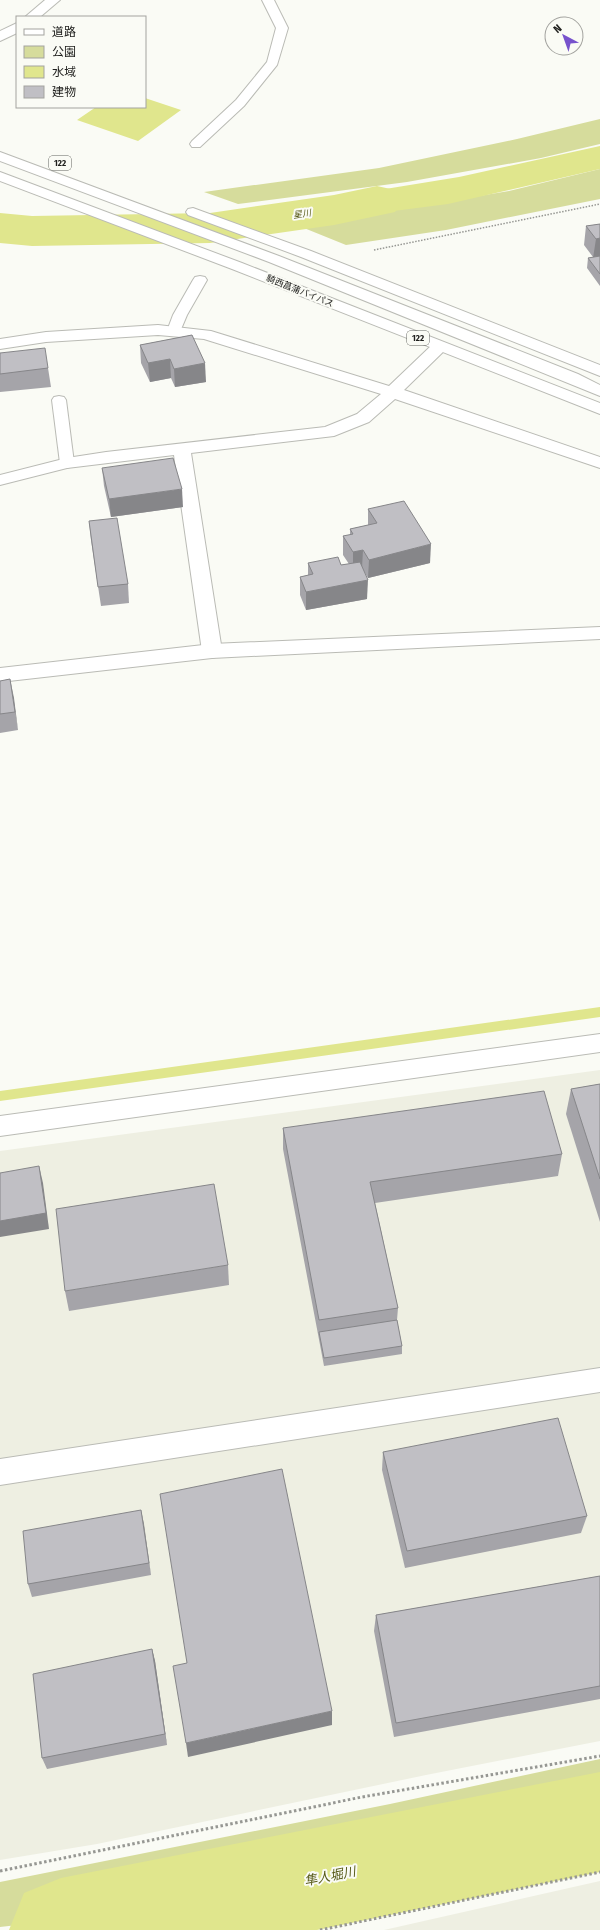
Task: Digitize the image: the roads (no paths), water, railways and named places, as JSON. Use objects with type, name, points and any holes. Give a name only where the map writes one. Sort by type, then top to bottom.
[{"type":"main road","points":[[33,16],[53,0]]},
{"type":"main road","points":[[0,37],[16,27]]},
{"type":"main road","points":[[0,156],[274,259],[572,378],[600,391]]},
{"type":"main road","name":"騎西菖蒲バイパス","points":[[0,176],[237,266],[600,409]]},
{"type":"main road","points":[[180,207],[306,254],[600,371]]},
{"type":"main road","points":[[0,344],[46,337],[158,330],[205,334],[330,372],[502,428],[600,463]]},
{"type":"main road","points":[[0,480],[67,463],[182,448],[328,432],[363,418],[392,393],[439,346]]},
{"type":"main road","points":[[182,448],[212,651]]},
{"type":"main road","points":[[0,675],[212,651],[600,633]]},
{"type":"main road","points":[[0,1126],[600,1043]]},
{"type":"main road","points":[[0,1472],[600,1380]]},
{"type":"lane","points":[[196,144],[240,103],[273,63],[282,28],[268,0]]},
{"type":"lane","points":[[174,331],[180,315],[200,280]]},
{"type":"lane","points":[[59,400],[67,463]]},
{"type":"water","points":[[146,98],[181,110],[138,141],[77,120],[95,108],[146,108]]},
{"type":"water","points":[[600,146],[600,169],[448,204],[292,224],[249,208],[336,197],[459,177]]},
{"type":"water","points":[[0,217],[46,218],[108,243],[0,241]]},
{"type":"waterway","name":"星川","points":[[0,228],[32,231],[210,228],[334,210],[377,201]]},
{"type":"waterway","points":[[0,1096],[600,1012]]},
{"type":"waterway","name":"隼人堀川","points":[[61,1930],[600,1822]]}]
